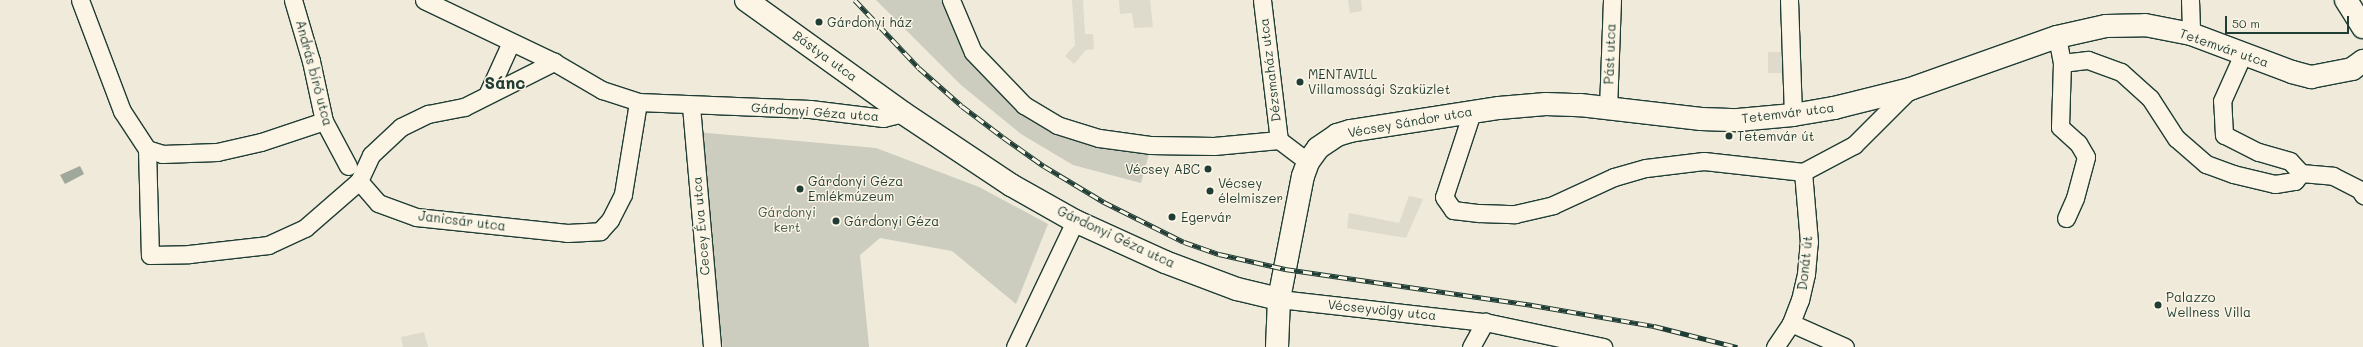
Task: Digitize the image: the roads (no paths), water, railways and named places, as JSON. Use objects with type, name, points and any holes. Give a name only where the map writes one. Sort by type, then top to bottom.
[{"type":"main road","points":[[2346,0],[2363,27]]},
{"type":"main road","name":"Bástya utca","points":[[750,1],[903,113]]},
{"type":"main road","name":"Tetemvár utca","points":[[1664,115],[1738,120],[1792,115],[1834,108],[1910,89],[2057,36],[2106,26],[2145,25],[2191,34],[2292,72],[2311,77],[2345,71],[2363,61]]},
{"type":"main road","name":"Vécsey Sándor utca","points":[[1308,162],[1326,142],[1350,131],[1472,112],[1546,104],[1664,115]]},
{"type":"main road","name":"Gárdonyi Géza utca","points":[[903,113],[1011,185],[1075,221],[1166,262],[1237,289],[1279,299]]},
{"type":"main road","points":[[1277,347],[1279,299],[1303,176],[1308,162]]},
{"type":"street","points":[[80,0],[122,111],[147,149],[150,255],[189,254],[268,245],[305,228],[359,181],[371,155],[401,127],[428,114],[464,107],[554,62]]},
{"type":"street","name":"András bíró utca","points":[[294,0],[311,61],[324,121],[348,166]]},
{"type":"street","name":"Gárdonyi Géza utca","points":[[424,0],[554,62],[602,90],[638,102],[691,106],[810,109],[883,118],[903,113]]},
{"type":"street","points":[[951,0],[973,52],[1024,105],[1057,125],[1099,138],[1150,144],[1214,146],[1279,140],[1308,162]]},
{"type":"street","name":"Dézsmaház utca","points":[[1262,0],[1279,140]]},
{"type":"street","name":"Pást utca","points":[[1608,109],[1612,0]]},
{"type":"street","points":[[1789,0],[1792,115]]},
{"type":"street","points":[[2190,0],[2191,34]]},
{"type":"street","points":[[2057,36],[2062,63],[2060,127],[2078,143],[2086,157],[2077,191],[2066,218]]},
{"type":"street","points":[[487,95],[511,42]]},
{"type":"street","points":[[2243,54],[2222,100],[2224,136],[2258,152],[2290,160],[2301,172],[2333,176],[2360,190],[2363,195]]},
{"type":"street","points":[[2062,63],[2088,60],[2121,72],[2150,98],[2176,138],[2206,164],[2233,174],[2275,184],[2295,182],[2301,172]]},
{"type":"street","name":"Tetemvár utca","points":[[1803,172],[1854,145],[1910,89]]},
{"type":"street","name":"Janicsár utca","points":[[359,181],[378,203],[416,217],[567,233],[600,230],[610,220],[623,194],[638,102]]},
{"type":"street","name":"Cecey Éva utca","points":[[691,106],[712,347]]},
{"type":"street","points":[[1472,112],[1444,197],[1453,210],[1479,213],[1515,214],[1553,205],[1614,177],[1646,168],[1704,161],[1803,172]]},
{"type":"street","points":[[147,149],[162,154],[217,152],[261,142],[324,121]]},
{"type":"street","name":"Donát út","points":[[1775,347],[1791,323],[1802,294],[1809,242],[1803,172]]},
{"type":"street","points":[[1015,347],[1075,221]]},
{"type":"street","name":"Vécseyvölgy utca","points":[[1279,299],[1485,322],[1574,344],[1603,347]]},
{"type":"street","points":[[1471,347],[1485,322]]},
{"type":"street","points":[[1791,323],[1846,347]]},
{"type":"railway","points":[[855,0],[919,68],[962,106],[1003,137],[1044,166],[1104,202],[1184,242],[1219,254],[1285,269],[1532,305],[1654,326],[1737,347]]},
{"type":"place","name":"Gárdonyi ház","points":[[819,22]]},
{"type":"place","name":"MENTAVILL Villamossági Szaküzlet","points":[[1300,82]]},
{"type":"place","name":"Tetemvár út","points":[[1729,136]]},
{"type":"place","name":"Vécsey ABC","points":[[1208,169]]},
{"type":"place","name":"Gárdonyi Géza Emlékmúzeum","points":[[800,189]]},
{"type":"place","name":"Vécsey élelmiszer","points":[[1210,191]]},
{"type":"place","name":"Egervár","points":[[1172,217]]},
{"type":"place","name":"Gárdonyi Géza","points":[[836,221]]},
{"type":"place","name":"Palazzo Wellness Villa","points":[[2158,305]]},
{"type":"district","name":"Sánc","points":[[505,83]]},
{"type":"park label","name":"Gárdonyi kert","points":[[787,220]]}]
